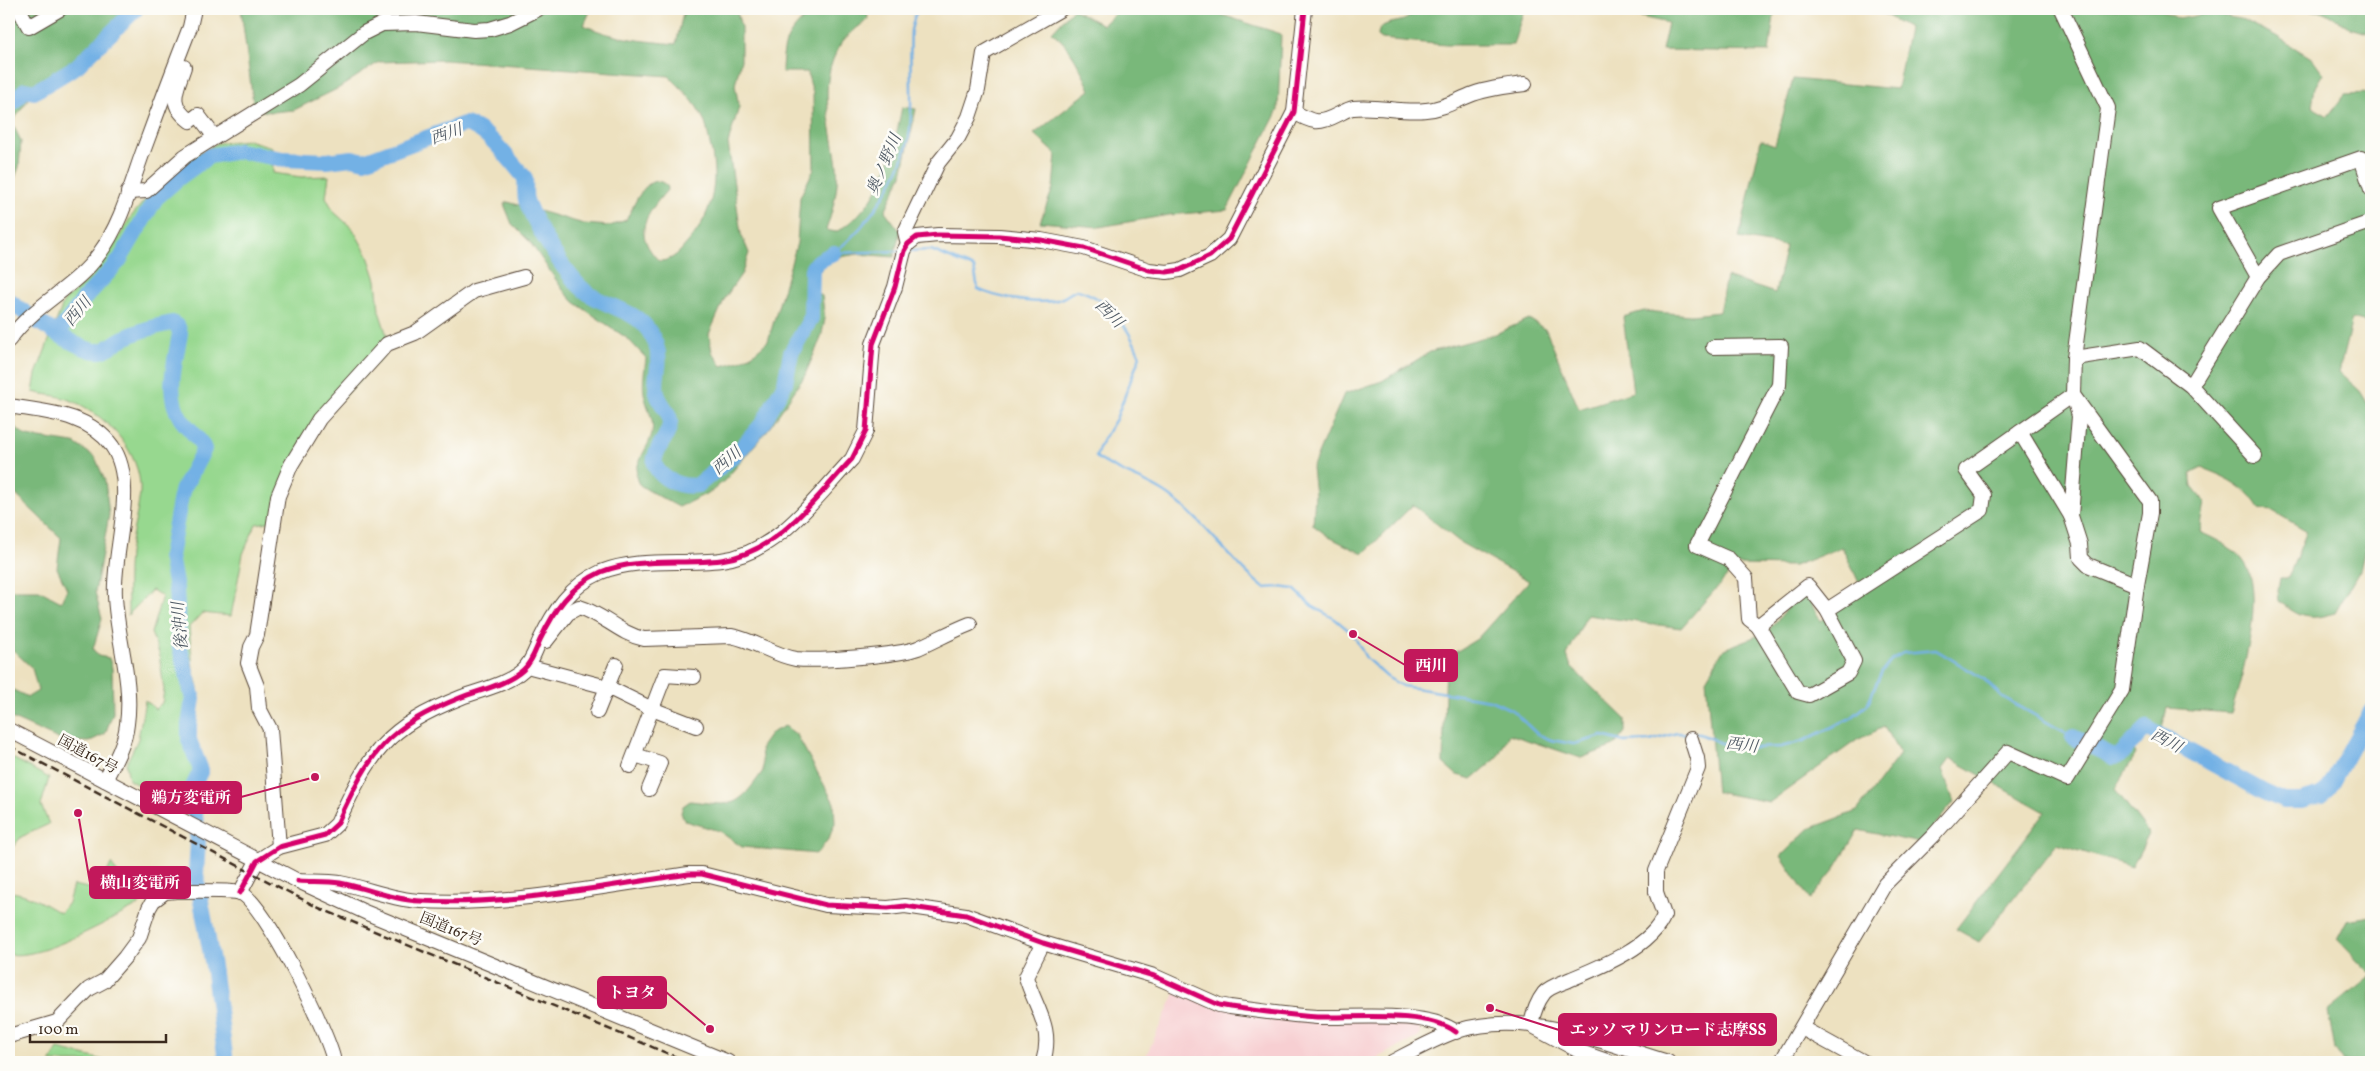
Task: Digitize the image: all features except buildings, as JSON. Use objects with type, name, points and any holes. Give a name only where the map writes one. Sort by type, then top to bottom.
[{"type":"street","points":[[19,9],[29,27],[60,9]]},
{"type":"street","points":[[9,340],[20,325],[38,308],[87,268],[99,255],[115,226],[194,9]]},
{"type":"street","points":[[128,192],[146,191],[185,156],[214,136],[299,85],[364,33],[382,24],[416,23],[482,29],[510,23],[538,9]]},
{"type":"street","points":[[908,244],[905,232],[938,163],[958,138],[969,117],[978,90],[984,53],[1061,9]]},
{"type":"street","points":[[240,893],[257,860],[279,848],[325,835],[331,831],[337,824],[363,770],[390,737],[407,723],[428,710],[509,679],[527,666],[552,614],[565,598],[589,578],[618,566],[720,560],[742,556],[757,549],[790,525],[852,459],[866,431],[873,344],[895,288],[904,251],[908,244],[917,237],[938,235],[999,236],[1041,240],[1084,248],[1149,270],[1166,272],[1180,270],[1210,256],[1229,239],[1294,112],[1305,9]]},
{"type":"street","points":[[2061,9],[2108,108],[2074,358],[2073,395],[2079,416],[2072,516]]},
{"type":"street","points":[[176,62],[185,66],[176,90],[175,105],[180,114],[190,121],[198,115],[214,136]]},
{"type":"street","points":[[1294,112],[1312,122],[1324,122],[1350,108],[1427,110],[1447,106],[1473,94],[1498,87],[1525,84]]},
{"type":"street","points":[[2258,277],[2219,208],[2362,158],[2371,189]]},
{"type":"street","points":[[2191,386],[2258,277],[2279,254],[2371,222]]},
{"type":"street","points":[[279,848],[270,729],[259,708],[257,686],[248,663],[251,647],[258,635],[278,496],[291,465],[319,419],[387,344],[415,333],[474,291],[524,277]]},
{"type":"street","points":[[1713,346],[1781,346],[1779,385],[1697,544],[1729,559],[1746,578],[1749,619],[1758,626],[1798,692],[1809,694],[1848,673],[1854,661],[1827,610],[1808,586],[1758,626]]},
{"type":"street","points":[[2074,358],[2140,348],[2191,386],[2255,456]]},
{"type":"street","points":[[1827,610],[1982,510],[1984,495],[1966,470],[2073,395]]},
{"type":"street","points":[[1781,1062],[1885,884],[1933,836],[2008,752],[2068,779],[2122,690],[2137,585],[2150,513],[2150,501],[2073,395]]},
{"type":"street","points":[[9,406],[64,415],[81,421],[94,428],[106,439],[113,448],[120,464],[123,479],[123,500],[114,593],[117,626],[129,689],[127,726],[121,747],[104,780]]},
{"type":"street","points":[[2020,432],[2072,516],[2080,544],[2081,558],[2088,565],[2137,585]]},
{"type":"street","points":[[537,646],[546,641],[568,613],[579,607],[588,610],[632,636],[644,639],[731,636],[744,639],[795,659],[811,660],[896,654],[918,648],[939,636],[970,624]]},
{"type":"street","points":[[597,712],[616,665]]},
{"type":"street","points":[[527,666],[607,687],[652,709],[696,726]]},
{"type":"street","points":[[650,789],[660,763],[632,760],[665,675],[694,677]]},
{"type":"street","name":"国道167号","points":[[9,730],[298,881],[367,912],[728,1062]]},
{"type":"street","points":[[1531,1025],[1533,1015],[1544,992],[1601,967],[1639,945],[1662,921],[1664,914],[1656,892],[1656,872],[1698,768],[1691,739]]},
{"type":"street","points":[[298,881],[339,883],[418,901],[450,902],[556,893],[689,874],[702,874],[826,905],[888,908],[905,906],[966,915],[1043,943],[1154,976],[1219,1005],[1317,1017],[1405,1018],[1447,1025],[1456,1032]]},
{"type":"street","points":[[9,1036],[47,1026],[62,1018],[89,990],[104,981],[126,957],[139,938],[153,901],[165,892],[240,893],[254,906],[274,933],[324,1032],[334,1062]]},
{"type":"street","points":[[1043,943],[1026,978],[1041,1010],[1046,1030],[1046,1051],[1043,1062]]},
{"type":"street","points":[[1531,1025],[1581,1052],[1610,1062]]},
{"type":"street","points":[[1392,1062],[1432,1041],[1456,1032],[1482,1026],[1531,1025],[1557,1029],[1668,1062]]},
{"type":"street","points":[[1802,1028],[1864,1062]]},
{"type":"shaded area","points":[[1177,989],[1211,1006],[1419,1024],[1420,1036],[1369,1062],[1143,1062]]},
{"type":"green space","points":[[9,9],[144,9],[105,43],[92,59],[65,77],[45,86],[28,99],[12,123],[21,141],[19,167],[9,193]]},
{"type":"green space","points":[[241,9],[591,9],[584,25],[595,30],[629,39],[676,44],[684,9],[733,9],[737,12],[741,27],[741,60],[735,85],[739,107],[728,143],[741,234],[749,253],[742,273],[725,298],[709,334],[712,352],[722,366],[740,361],[753,354],[768,341],[797,243],[800,197],[814,169],[813,93],[807,72],[782,72],[786,43],[793,30],[813,9],[867,9],[868,19],[849,34],[840,45],[829,75],[827,90],[829,120],[837,166],[837,182],[835,198],[826,230],[836,232],[852,221],[865,208],[883,178],[894,144],[902,107],[916,109],[902,175],[885,211],[900,231],[894,257],[858,254],[827,259],[822,269],[814,273],[813,290],[822,296],[825,319],[821,338],[804,377],[770,427],[725,480],[712,491],[679,507],[641,486],[637,478],[638,465],[653,428],[643,389],[646,358],[628,339],[574,302],[563,290],[530,242],[512,224],[504,204],[508,202],[584,224],[610,226],[626,220],[642,191],[648,185],[654,182],[661,182],[668,187],[667,190],[648,217],[644,233],[646,242],[659,261],[673,257],[680,252],[698,230],[709,206],[714,180],[714,167],[706,126],[700,112],[688,95],[669,76],[444,60],[379,62],[339,88],[294,110],[272,112],[254,110]]},
{"type":"green space","points":[[1073,9],[1103,25],[1120,9],[1218,9],[1216,13],[1281,34],[1278,110],[1227,210],[1169,215],[1099,227],[1040,222],[1053,188],[1056,154],[1034,134],[1090,90],[1070,51],[1052,32]]},
{"type":"green space","points":[[1418,9],[1524,9],[1513,45],[1446,45],[1382,39],[1378,36],[1379,31],[1384,25],[1402,21]]},
{"type":"green space","points":[[1605,9],[1775,9],[1769,52],[1662,50],[1668,23]]},
{"type":"green space","points":[[1884,9],[2159,9],[2179,19],[2210,13],[2244,20],[2276,36],[2313,59],[2323,73],[2315,87],[2312,107],[2328,116],[2345,94],[2371,93],[2371,324],[2352,319],[2339,372],[2360,391],[2371,409],[2371,494],[2364,510],[2371,516],[2371,520],[2360,570],[2335,613],[2311,617],[2293,611],[2279,601],[2280,578],[2288,578],[2307,531],[2271,510],[2259,508],[2248,493],[2219,475],[2202,468],[2190,474],[2192,486],[2205,502],[2200,532],[2217,540],[2238,554],[2249,573],[2253,591],[2253,612],[2246,657],[2231,713],[2167,708],[2159,740],[2146,733],[2131,748],[2136,754],[2115,789],[2149,834],[2132,867],[2057,844],[1979,942],[1956,929],[2045,812],[1950,758],[1942,769],[1954,802],[1920,843],[1858,830],[1834,870],[1810,900],[1781,856],[1809,829],[1857,811],[1900,754],[1884,727],[1857,740],[1770,802],[1716,792],[1706,679],[1724,649],[1767,632],[1803,590],[1821,621],[1863,591],[1842,547],[1794,566],[1737,565],[1681,628],[1587,615],[1567,655],[1571,667],[1625,719],[1625,732],[1614,746],[1581,758],[1509,734],[1497,758],[1472,779],[1457,775],[1443,763],[1446,658],[1477,639],[1529,581],[1461,543],[1413,505],[1363,554],[1329,537],[1313,525],[1315,495],[1312,468],[1344,394],[1382,381],[1430,352],[1493,335],[1529,319],[1546,330],[1579,409],[1633,392],[1623,317],[1644,311],[1691,315],[1719,312],[1726,277],[1775,293],[1786,246],[1739,238],[1761,140],[1775,145],[1793,79],[1897,89],[1909,28],[1882,13]]},
{"type":"green space","points":[[2301,9],[2371,9],[2371,34],[2351,28],[2324,12]]},
{"type":"green space","points":[[248,140],[272,147],[273,173],[301,177],[329,176],[326,197],[334,212],[353,229],[368,256],[376,280],[379,311],[391,348],[324,418],[288,478],[275,521],[256,524],[243,554],[231,616],[202,613],[189,627],[193,669],[198,687],[192,737],[195,751],[195,768],[183,794],[191,809],[189,814],[129,780],[126,764],[138,739],[145,700],[155,709],[162,703],[164,690],[159,653],[151,633],[162,596],[152,590],[128,615],[129,553],[140,493],[135,463],[128,448],[118,435],[94,413],[67,399],[33,392],[36,374],[64,301],[90,278],[110,252],[130,218],[159,183],[190,157],[218,143]]},
{"type":"green space","points":[[9,422],[26,436],[74,443],[95,457],[105,481],[109,515],[95,592],[102,619],[93,649],[98,656],[109,658],[112,668],[113,713],[105,734],[88,742],[63,741],[9,717],[9,688],[28,697],[38,691],[32,668],[13,650],[9,649],[9,590],[39,590],[61,602],[67,589],[57,568],[61,538],[9,488]]},
{"type":"green space","points":[[785,726],[797,735],[834,803],[835,823],[829,838],[817,854],[742,847],[719,831],[685,821],[681,813],[683,806],[690,801],[726,804],[740,799],[763,771],[761,747],[771,733]]},
{"type":"green space","points":[[9,756],[49,778],[41,805],[49,824],[21,837],[9,852]]},
{"type":"green space","points":[[111,864],[141,904],[56,945],[38,951],[9,954],[9,892],[29,897],[60,913],[68,903],[73,885],[99,890]]},
{"type":"green space","points":[[2371,916],[2371,974],[2337,939],[2347,920]]},
{"type":"green space","points":[[2371,976],[2371,1062],[2343,1062],[2335,1050],[2328,1011]]},
{"type":"green space","points":[[58,1049],[111,1062],[50,1062]]},
{"type":"waterway","name":"西川","points":[[9,106],[25,90],[34,92],[77,66],[136,9]]},
{"type":"waterway","name":"奥ノ野川","points":[[835,252],[860,228],[883,197],[893,180],[907,146],[911,104],[911,30],[915,15],[920,9]]},
{"type":"waterway","name":"西川","points":[[57,334],[83,300],[119,261],[156,198],[180,177],[209,156],[239,151],[283,159],[327,161],[352,158],[364,161],[464,124],[481,131],[489,138],[525,178],[525,197],[530,211],[553,251],[580,287],[599,300],[637,318],[651,333],[659,358],[656,381],[657,393],[670,420],[666,436],[655,458],[655,465],[659,472],[669,480],[683,485],[694,486],[698,485],[737,453],[763,423],[785,383],[791,353],[811,318],[812,269],[817,262],[834,253]]},
{"type":"waterway","name":"西川","points":[[910,251],[931,250],[974,268],[978,289],[995,295],[1018,300],[1042,302],[1060,299],[1077,290],[1089,294],[1108,307],[1123,324],[1140,356],[1116,419],[1100,445],[1096,457],[1114,468],[1162,491],[1184,507],[1240,566],[1264,588],[1294,589],[1312,606],[1335,619],[1353,634],[1366,658],[1387,677],[1402,686],[1490,700],[1512,710],[1537,734],[1551,740],[1574,744],[1603,736],[1624,742],[1650,741],[1677,733],[1700,734],[1721,743],[1751,748],[1781,747],[1803,741],[1851,718],[1867,705],[1882,671],[1892,659],[1903,653],[1936,650],[1984,679],[2001,696],[2073,737]]},
{"type":"waterway","name":"西川","points":[[834,253],[900,251]]},
{"type":"waterway","name":"後沖川","points":[[9,301],[54,332],[80,346],[92,350],[103,350],[121,339],[136,333],[172,323],[178,327],[180,333],[174,365],[173,398],[181,419],[200,441],[204,449],[182,491],[170,556],[176,589],[179,644],[193,699],[189,740],[201,770],[189,795],[195,815],[198,842],[196,874],[213,966],[226,1062]]},
{"type":"waterway","name":"西川","points":[[2073,737],[2113,757],[2119,756],[2147,728],[2264,792],[2284,801],[2302,801],[2321,795],[2329,788],[2371,711]]},
{"type":"railway","points":[[9,746],[319,908],[688,1062]]},
{"type":"cycle path","points":[[240,893],[257,861],[279,847],[325,835],[337,824],[371,760],[398,731],[436,708],[502,683],[523,670],[531,660],[545,629],[557,609],[580,584],[601,572],[630,564],[721,560],[741,555],[760,547],[794,521],[852,459],[866,431],[873,344],[895,287],[904,251],[908,244],[917,237],[938,235],[999,236],[1041,240],[1084,248],[1149,270],[1167,272],[1180,270],[1210,256],[1229,239],[1294,112],[1305,9]]},
{"type":"cycle path","points":[[298,881],[340,883],[411,900],[454,902],[522,898],[689,874],[702,874],[826,905],[888,908],[905,906],[966,915],[1043,943],[1154,976],[1219,1005],[1317,1017],[1369,1016],[1409,1018],[1443,1025],[1456,1032]]},
{"type":"place","name":"西川","points":[[1353,634]]},
{"type":"place","name":"鵜方変電所","points":[[315,777]]},
{"type":"place","name":"横山変電所","points":[[78,813]]},
{"type":"place","name":"エッソ マリンロード志摩SS","points":[[1490,1008]]},
{"type":"place","name":"トヨタ","points":[[710,1029]]}]
